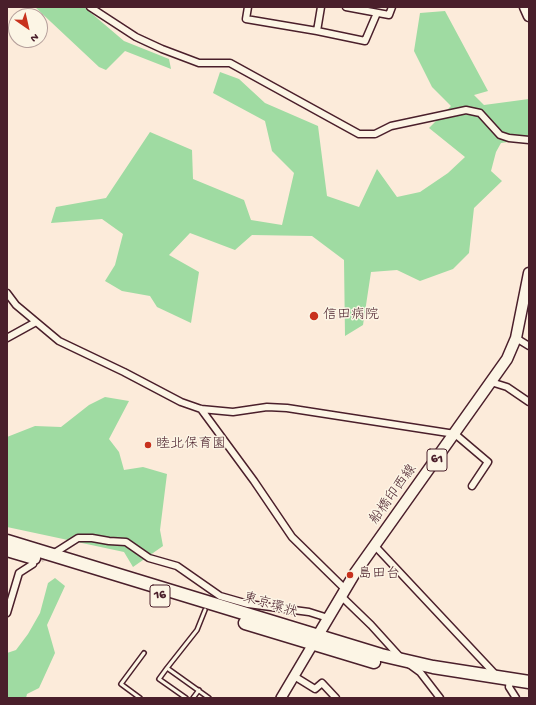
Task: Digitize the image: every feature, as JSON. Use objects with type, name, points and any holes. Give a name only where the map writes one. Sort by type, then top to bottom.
[{"type":"highway","name":"東京環状","points":[[7,541],[315,640],[420,672],[529,682]]},
{"type":"highway","name":"東京環状","points":[[7,550],[205,610],[315,640],[402,660],[506,681],[529,689]]},
{"type":"main road","points":[[525,7],[529,16]]},
{"type":"main road","name":"船橋印西線","points":[[315,640],[343,592],[507,359],[516,338],[529,277]]},
{"type":"street","points":[[90,7],[136,37],[162,49],[199,63],[230,63],[359,134],[375,134],[391,126],[466,110],[480,113],[497,132],[505,137],[529,140]]},
{"type":"street","points":[[248,7],[246,19],[317,30],[364,41],[377,13]]},
{"type":"street","points":[[317,30],[321,7]]},
{"type":"street","points":[[346,7],[390,15],[392,7]]},
{"type":"street","points":[[7,293],[16,306],[59,342],[124,372],[181,402],[201,409],[233,412],[267,407],[287,408],[454,434],[488,462],[472,486]]},
{"type":"street","points":[[7,338],[36,322]]},
{"type":"street","points":[[516,338],[529,346]]},
{"type":"street","points":[[491,382],[507,387],[529,402]]},
{"type":"street","points":[[201,409],[292,537],[343,592],[402,660],[420,672],[440,698]]},
{"type":"street","points":[[56,552],[78,538],[126,542],[149,558],[177,566],[220,596],[248,604],[309,612],[328,618]]},
{"type":"street","points":[[375,546],[506,681],[516,698]]},
{"type":"street","points":[[7,612],[19,573],[33,564]]},
{"type":"street","points":[[281,698],[315,640]]},
{"type":"street","points":[[294,676],[314,689],[322,683],[336,698]]},
{"type":"lane","points":[[186,698],[159,679],[197,630],[205,610]]},
{"type":"lane","points":[[140,698],[121,684],[144,653]]},
{"type":"lane","points":[[167,668],[209,698]]},
{"type":"lane","points":[[193,698],[199,690]]},
{"type":"green space","points":[[35,7],[84,7],[124,41],[169,59],[171,69],[125,51],[106,70],[99,67],[48,19],[48,8]]},
{"type":"green space","points":[[445,11],[488,91],[474,95],[484,105],[529,99],[529,139],[501,143],[496,152],[491,171],[502,181],[474,208],[469,253],[453,269],[420,281],[397,270],[371,272],[363,325],[345,336],[344,260],[312,236],[252,235],[235,250],[190,233],[169,255],[199,272],[191,323],[157,307],[150,296],[122,291],[105,281],[115,265],[123,234],[102,219],[51,223],[56,207],[106,198],[150,132],[192,150],[193,179],[244,200],[251,220],[282,225],[294,173],[272,151],[265,121],[213,93],[220,72],[239,79],[265,103],[318,126],[327,196],[359,207],[377,169],[397,197],[420,192],[448,173],[465,157],[429,128],[451,106],[432,87],[414,51],[420,13]]},
{"type":"green space","points":[[105,397],[129,401],[109,439],[119,452],[124,470],[143,467],[167,474],[160,530],[163,546],[133,567],[124,552],[7,527],[7,437],[35,426],[61,427],[89,405]]},
{"type":"green space","points":[[55,578],[65,586],[47,625],[55,653],[39,688],[27,694],[26,698],[7,698],[7,653],[16,650],[28,634],[40,613],[48,583]]},
{"type":"tunnel","points":[[33,564],[51,554]]},
{"type":"place","name":"信田病院","points":[[314,316]]},
{"type":"place","name":"睦北保育園","points":[[148,445]]},
{"type":"place","name":"島田台","points":[[350,575]]}]
